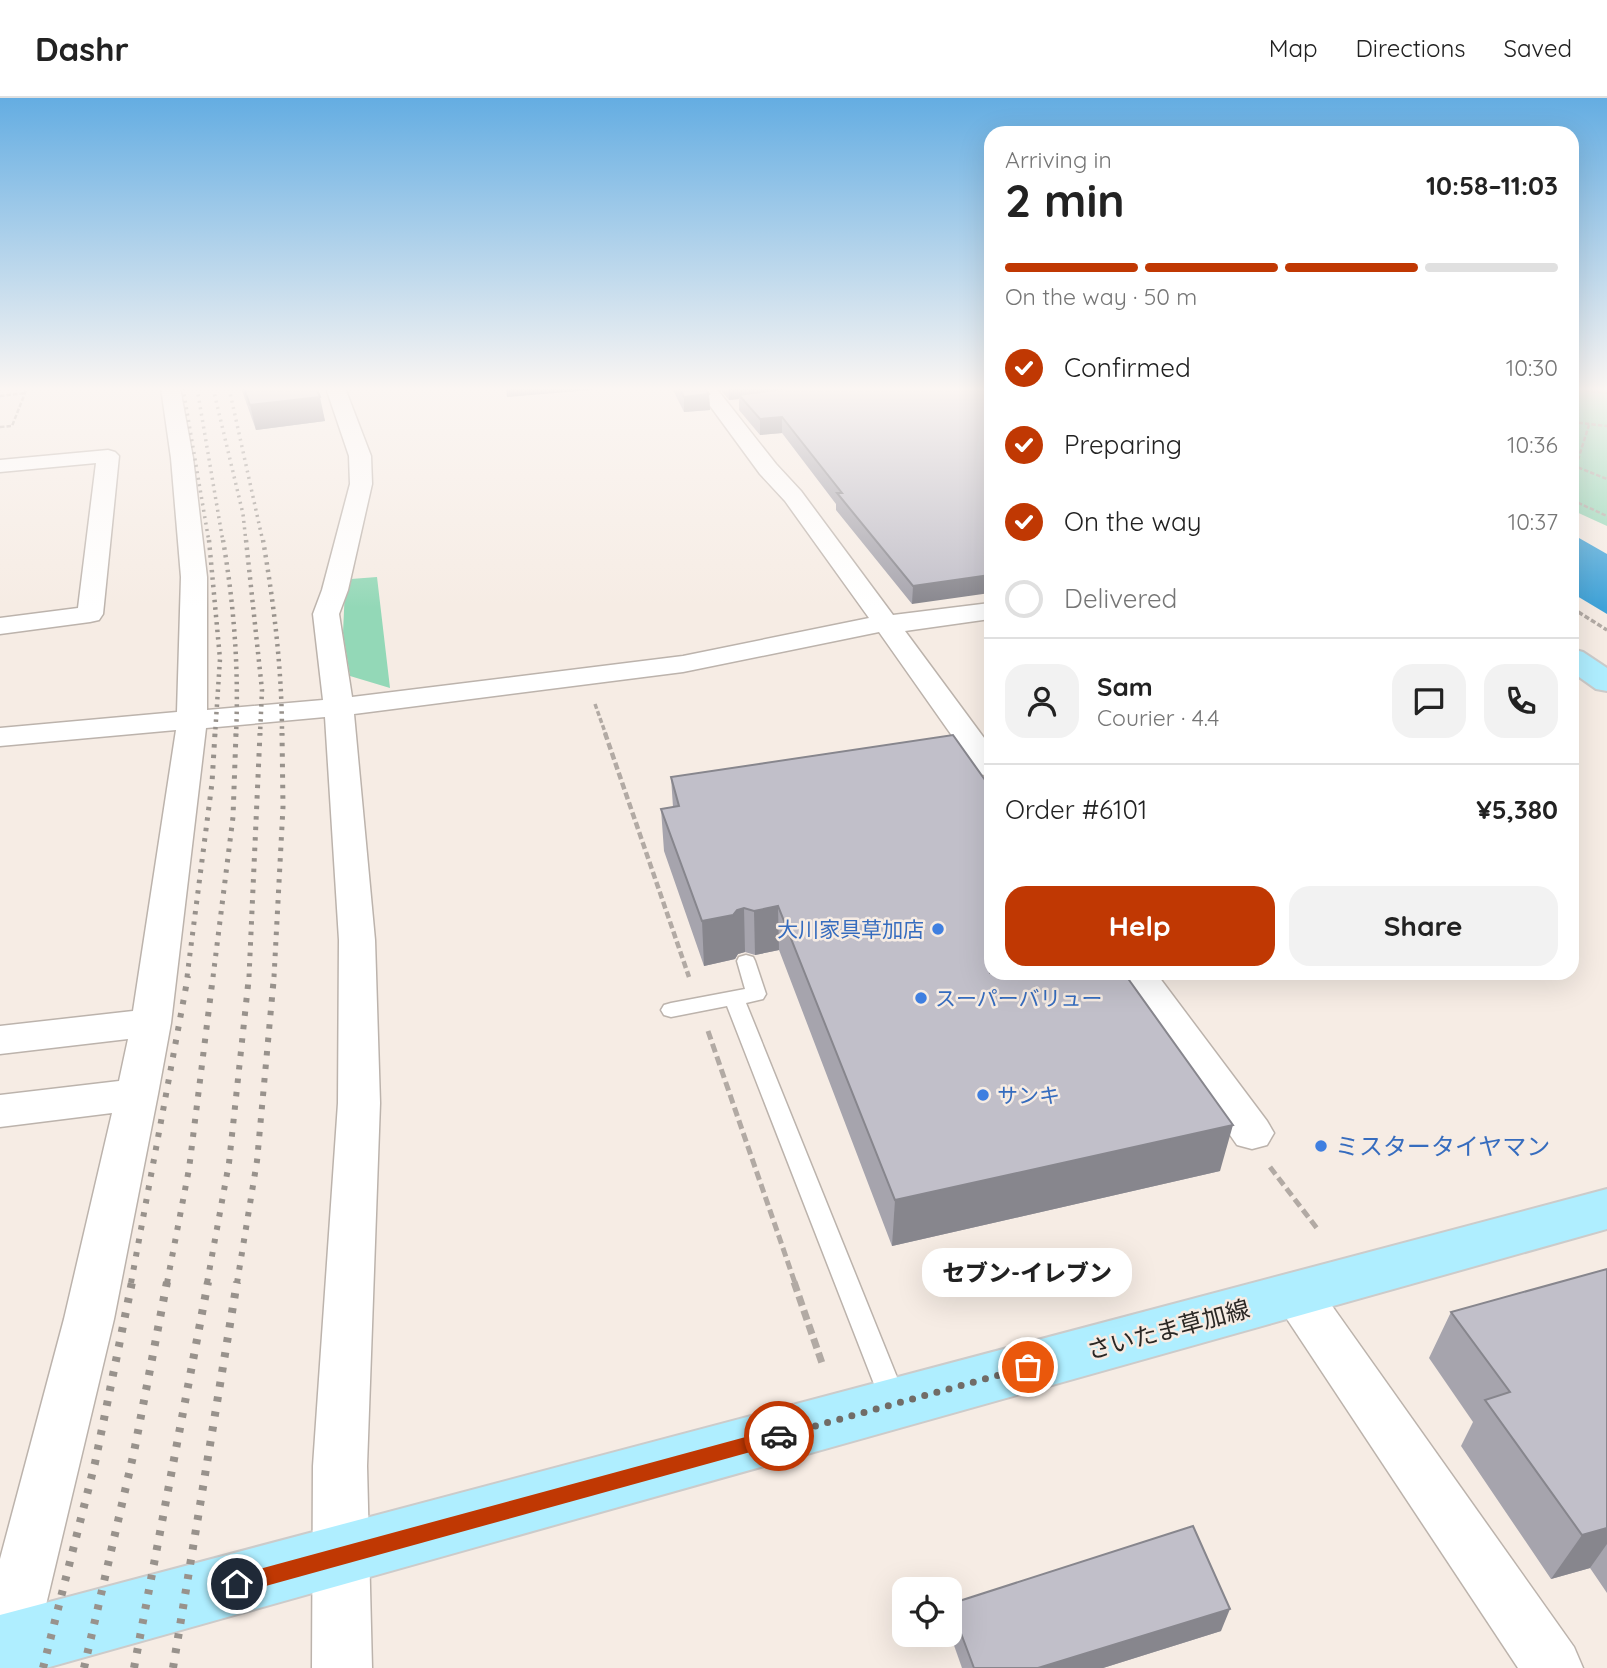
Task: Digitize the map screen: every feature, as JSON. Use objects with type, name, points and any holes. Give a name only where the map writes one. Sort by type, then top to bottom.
[{"type":"main road","points":[[1579,663],[1607,682]]},
{"type":"main road","name":"さいたま草加線","points":[[3,1654],[339,1557],[1607,1209]]},
{"type":"street","points":[[0,466],[51,461]]},
{"type":"street","points":[[0,626],[90,614],[107,461]]},
{"type":"street","points":[[3,1654],[89,1319],[152,1023],[192,721],[194,577],[182,461]]},
{"type":"street","points":[[342,1668],[340,1466],[359,1103],[357,940],[339,708],[326,614],[335,590],[361,484],[360,461]]},
{"type":"street","points":[[763,461],[793,496],[984,759]]},
{"type":"street","points":[[0,738],[339,708],[683,664],[885,623],[907,623],[984,612]]},
{"type":"street","points":[[1141,980],[1252,1133]]},
{"type":"street","points":[[0,1040],[152,1023]]},
{"type":"street","points":[[0,1111],[138,1094]]},
{"type":"street","points":[[1296,1293],[1553,1668]]},
{"type":"lane","points":[[671,1010],[756,994],[746,961]]},
{"type":"lane","points":[[734,998],[895,1404]]},
{"type":"path","points":[[1579,468],[1607,479]]},
{"type":"path","points":[[1579,503],[1606,514]]},
{"type":"path","points":[[1579,612],[1607,630]]},
{"type":"path","points":[[1252,1133],[1248,1139],[1319,1231]]},
{"type":"green space","points":[[1579,461],[1607,461],[1607,526],[1579,513]]},
{"type":"green space","points":[[377,577],[390,688],[350,676],[343,633],[345,588],[350,585],[351,579]]},
{"type":"water","points":[[1579,538],[1607,554],[1607,614],[1579,597]]},
{"type":"building","points":[[817,461],[984,461],[984,576],[913,586],[837,493],[842,493]]},
{"type":"building","points":[[953,735],[984,779],[984,980],[1129,980],[1233,1125],[895,1200],[778,906],[754,911],[744,908],[733,915],[702,921],[661,809],[679,806],[671,777]]},
{"type":"building","points":[[1607,1269],[1607,1528],[1582,1535],[1485,1400],[1510,1392],[1451,1312]]},
{"type":"building","points":[[1193,1526],[1230,1609],[1038,1668],[974,1668],[962,1636],[962,1600]]},
{"type":"railway","points":[[195,461],[209,542]]},
{"type":"railway","points":[[209,461],[223,542]]},
{"type":"railway","points":[[230,461],[243,514],[246,542]]},
{"type":"railway","points":[[245,461],[263,542]]},
{"type":"railway","points":[[209,540],[220,659],[215,735]]},
{"type":"railway","points":[[223,540],[235,637],[236,735]]},
{"type":"railway","points":[[246,540],[262,690],[260,735]]},
{"type":"railway","points":[[263,540],[277,637],[282,735]]},
{"type":"railway","points":[[187,977],[212,783],[215,733]]},
{"type":"railway","points":[[213,977],[233,817],[236,733]]},
{"type":"railway","points":[[249,977],[260,733]]},
{"type":"railway","points":[[274,977],[283,807],[282,733]]},
{"type":"railway","points":[[131,1283],[188,976]]},
{"type":"railway","points":[[167,1283],[189,1169],[213,976]]},
{"type":"railway","points":[[207,1283],[229,1163],[249,976]]},
{"type":"railway","points":[[237,1283],[257,1161],[274,976]]},
{"type":"railway","points":[[43,1668],[95,1463],[132,1282]]},
{"type":"railway","points":[[84,1668],[134,1452],[167,1282]]},
{"type":"railway","points":[[134,1668],[208,1282]]},
{"type":"railway","points":[[173,1668],[237,1282]]},
{"type":"way so far","points":[[779,1436],[1028,1367]]},
{"type":"place","name":"大川家具草加店","points":[[938,929]]},
{"type":"place","name":"スーパーバリュー","points":[[921,998]]},
{"type":"place","name":"サンキ","points":[[983,1095]]},
{"type":"place","name":"ミスタータイヤマン","points":[[1321,1146]]},
{"type":"place","name":"セブン-イレブン","points":[[1028,1367]]},
{"type":"route","points":[[237,1584],[779,1436]]}]
